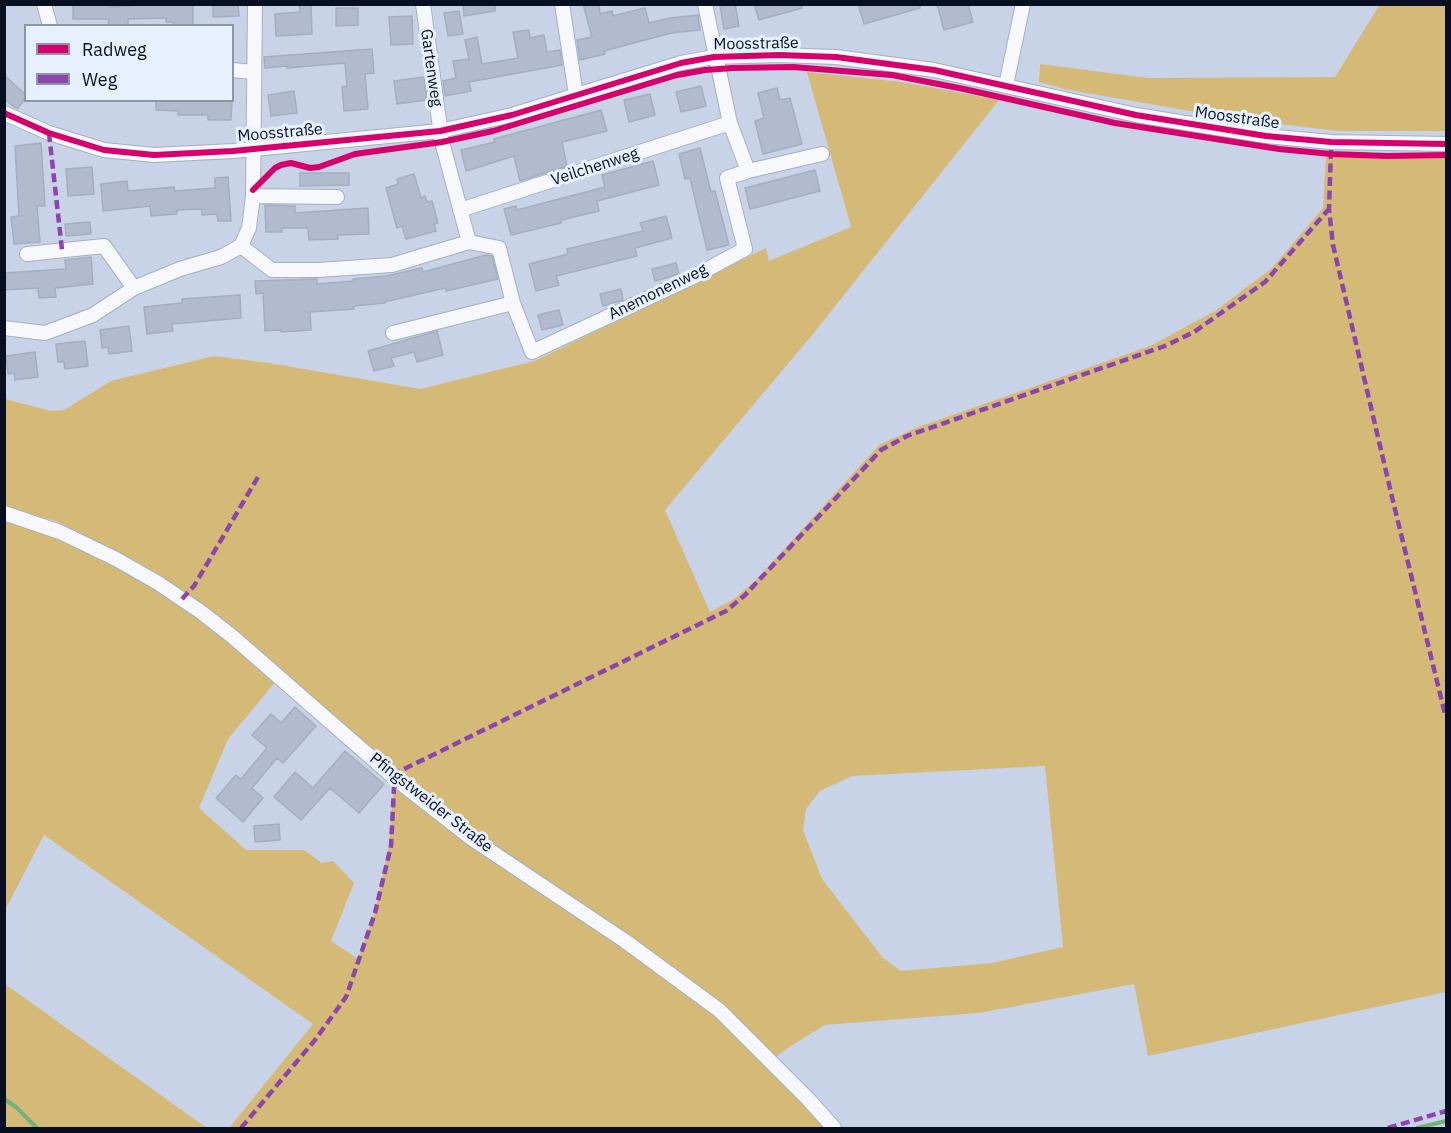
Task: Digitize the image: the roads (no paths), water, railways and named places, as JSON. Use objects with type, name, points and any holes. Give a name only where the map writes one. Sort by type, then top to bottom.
[{"type":"street","points":[[44,4],[49,24]]},
{"type":"street","points":[[4,328],[45,333],[93,315],[134,288],[180,268],[221,257],[241,246],[249,228],[253,196],[255,4]]},
{"type":"street","name":"Gartenweg","points":[[423,4],[440,131]]},
{"type":"street","points":[[562,4],[576,96]]},
{"type":"street","points":[[705,4],[714,57],[730,123],[748,171]]},
{"type":"street","points":[[1006,86],[1023,4]]},
{"type":"street","name":"Moosstraße","points":[[6,117],[80,144],[127,154],[191,154],[440,131],[512,115],[670,66],[714,57],[779,55],[836,57],[934,70],[1136,115],[1266,136],[1342,143],[1446,144]]},
{"type":"street","points":[[234,70],[254,72]]},
{"type":"street","name":"Veilchenweg","points":[[460,210],[730,123]]},
{"type":"street","points":[[440,131],[469,242]]},
{"type":"street","name":"Anemonenweg","points":[[241,246],[272,270],[318,270],[392,265],[469,242],[499,248],[513,303],[532,352],[691,278],[745,249],[727,178],[822,154]]},
{"type":"street","points":[[253,196],[337,197]]},
{"type":"street","points":[[27,254],[104,246],[134,288]]},
{"type":"street","points":[[393,333],[513,303]]},
{"type":"street","name":"Pfingstweider Straße","points":[[4,513],[60,532],[116,559],[158,583],[201,612],[233,637],[398,781],[471,838],[625,941],[719,1010],[808,1098],[834,1128]]},
{"type":"waterway","points":[[4,1099],[16,1107],[37,1128]]},
{"type":"waterway","points":[[1417,1128],[1446,1121]]}]
